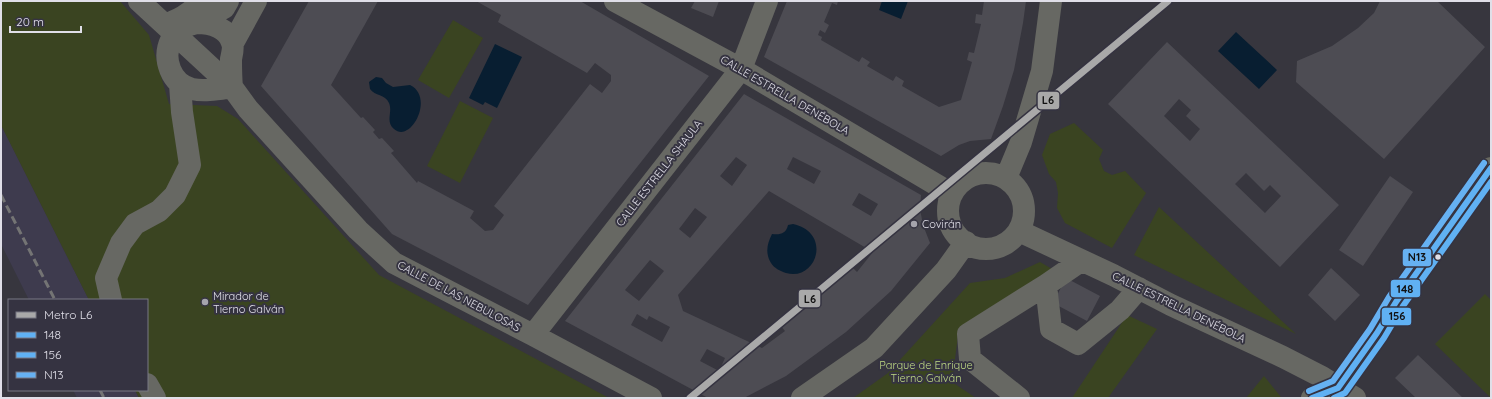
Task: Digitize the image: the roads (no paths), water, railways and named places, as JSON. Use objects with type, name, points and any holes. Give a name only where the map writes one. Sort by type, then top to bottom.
[{"type":"main road","points":[[1312,398],[1344,394],[1377,333],[1396,302],[1491,168]]},
{"type":"street","name":"CALLE DE LAS NEBULOSAS","points":[[139,1],[232,87],[248,109],[358,230],[394,263],[651,398]]},
{"type":"street","points":[[201,1],[196,8],[170,29],[167,52],[168,66],[180,84],[192,89],[208,90],[232,87],[231,73],[233,44],[256,1]]},
{"type":"street","points":[[197,23],[224,8],[228,1]]},
{"type":"street","name":"CALLE ESTRELLA DENÉBOLA","points":[[615,1],[741,69],[952,194]]},
{"type":"street","name":"CALLE ESTRELLA SHAULA","points":[[533,335],[741,69],[767,1]]},
{"type":"street","points":[[1006,178],[1021,142],[1042,71],[1051,1]]},
{"type":"street","points":[[170,29],[197,23],[210,23],[226,33],[233,44]]},
{"type":"street","points":[[111,299],[106,278],[121,243],[135,224],[159,211],[176,195],[190,164],[182,112],[180,84]]},
{"type":"street","points":[[982,173],[994,173],[1006,178],[1015,186],[1022,196],[1024,207],[1023,219],[1019,231],[1011,240],[1001,246],[989,249],[977,248],[958,236],[952,226],[949,215],[949,204],[952,194],[960,184],[970,176],[982,173]]},
{"type":"street","name":"CALLE ESTRELLA DENÉBOLA","points":[[1019,231],[1139,288],[1171,305],[1283,357],[1322,377],[1344,394]]},
{"type":"street","points":[[802,398],[874,348],[946,270],[966,242]]},
{"type":"street","points":[[1019,398],[970,360],[968,334],[1081,261]]},
{"type":"street","points":[[1046,285],[1051,329],[1078,344],[1120,310],[1139,288]]},
{"type":"street","points":[[148,386],[155,398]]},
{"type":"water","points":[[882,1],[908,1],[901,19],[879,10]]},
{"type":"water","points":[[1236,32],[1277,70],[1259,89],[1218,51]]},
{"type":"water","points":[[495,44],[522,57],[497,108],[485,102],[483,105],[469,98]]},
{"type":"water","points":[[376,77],[382,78],[386,83],[393,87],[410,85],[417,91],[420,99],[418,117],[413,125],[407,130],[401,132],[391,126],[389,103],[385,98],[370,89],[369,82]]},
{"type":"water","points":[[793,224],[805,229],[813,237],[816,246],[816,255],[812,264],[797,274],[786,273],[775,268],[769,259],[767,252],[772,234],[782,233],[786,230],[788,225]]},
{"type":"railway","points":[[1,195],[54,299]]},
{"type":"railway","points":[[100,391],[104,398]]},
{"type":"metro line","name":"L6","points":[[690,398],[1168,1]]},
{"type":"place","name":"Covirán","points":[[914,224]]},
{"type":"place","name":"Mirador de Tierno Galván","points":[[205,302]]},
{"type":"park label","name":"Parque de Enrique Tierno Galván","points":[[926,371]]}]
